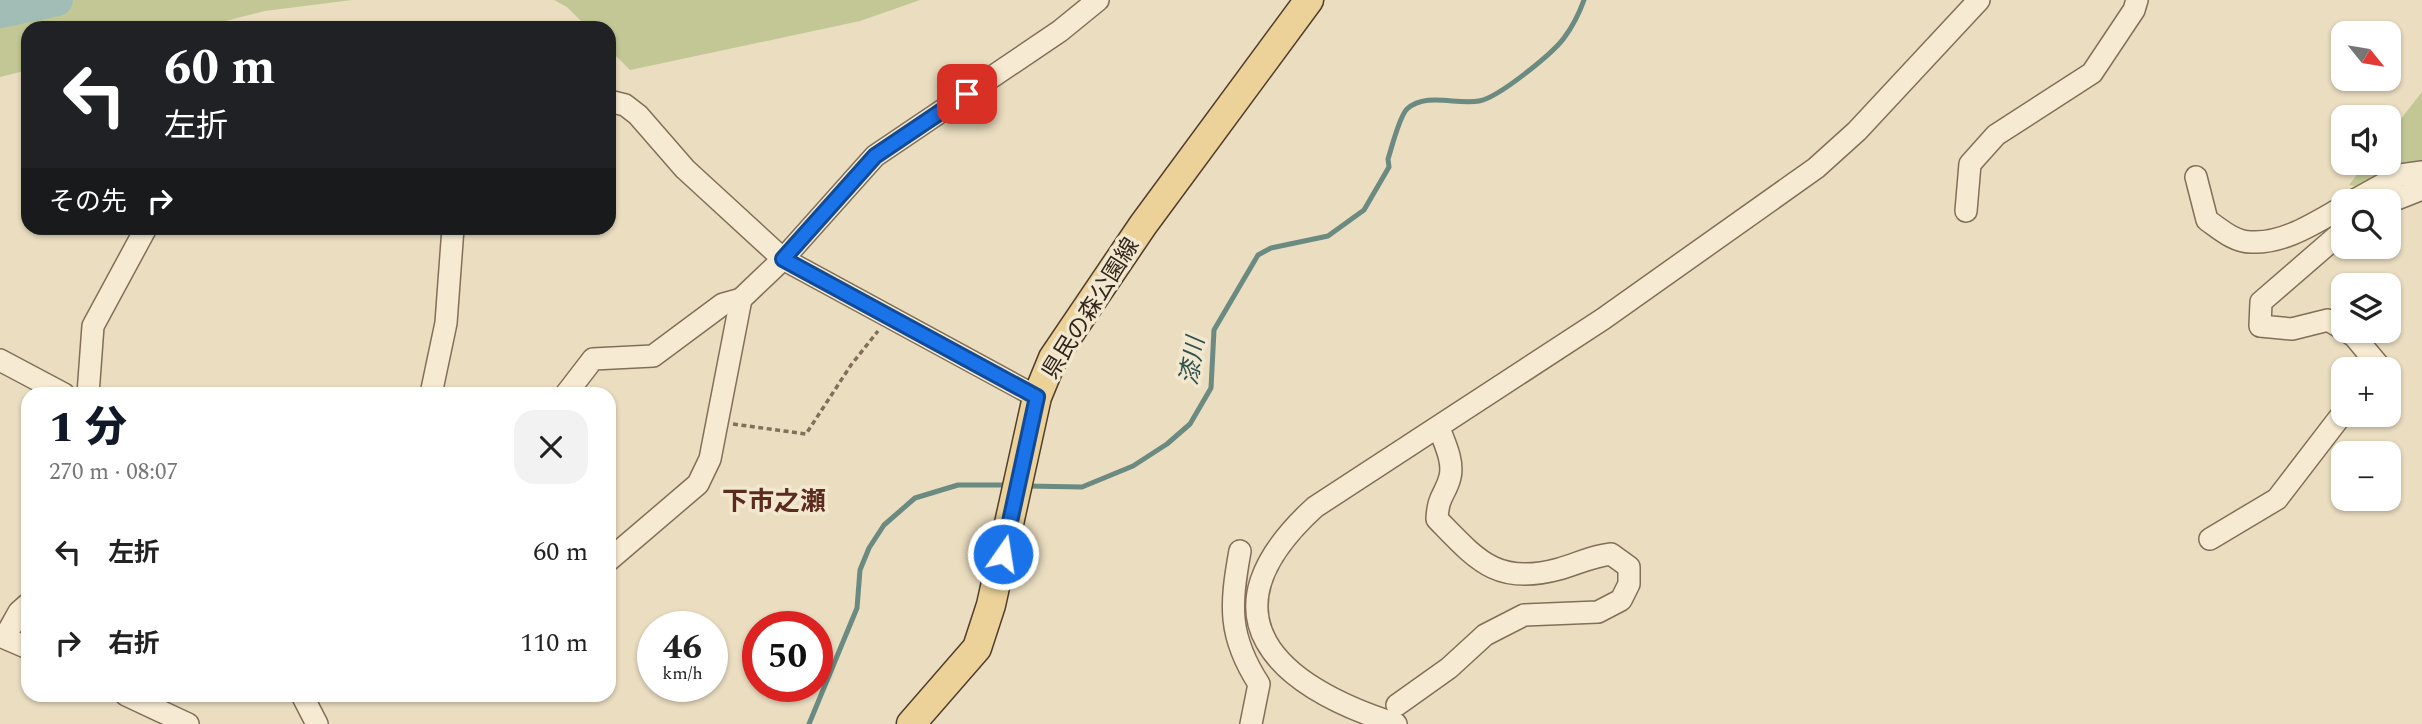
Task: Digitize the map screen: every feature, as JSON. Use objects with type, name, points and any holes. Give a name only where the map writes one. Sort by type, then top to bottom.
[{"type":"main road","name":"県民の森公園線","points":[[911,724],[977,648],[991,604],[1034,410],[1053,358],[1143,225],[1309,0]]},
{"type":"street","points":[[571,387],[593,359],[653,356],[723,304],[741,299],[783,259],[875,156],[1060,31],[1098,0]]},
{"type":"street","points":[[1439,428],[1449,458],[1451,476],[1438,500],[1437,519],[1476,559],[1500,570],[1527,576],[1561,569],[1592,556],[1611,554],[1629,567],[1629,584],[1621,600],[1598,612],[1524,615],[1485,635],[1397,715],[1336,702],[1286,669],[1272,652],[1262,633],[1258,613],[1260,592],[1275,549],[1307,514],[1614,311],[1816,168],[1857,131],[1979,0]]},
{"type":"street","points":[[1966,211],[1970,163],[1996,135],[2092,73],[2134,10],[2137,0]]},
{"type":"street","points":[[616,102],[638,115],[685,169],[783,259],[889,317],[1034,410]]},
{"type":"street","points":[[2375,189],[2400,175],[2422,172]]},
{"type":"street","points":[[2196,177],[2207,220],[2228,236],[2251,242],[2294,234],[2331,214]]},
{"type":"street","points":[[2401,197],[2422,189]]},
{"type":"street","points":[[89,387],[93,326],[142,235]]},
{"type":"street","points":[[432,387],[446,323],[452,235]]},
{"type":"street","points":[[2331,241],[2261,302],[2260,326],[2292,329],[2328,320],[2331,322]]},
{"type":"street","points":[[616,554],[698,484],[710,459],[741,299]]},
{"type":"street","points":[[2360,343],[2372,357]]},
{"type":"street","points":[[0,360],[51,387]]},
{"type":"street","points":[[2210,539],[2277,499],[2332,427]]},
{"type":"street","points":[[1240,551],[1232,613],[1236,639],[1244,660],[1259,684],[1251,724]]},
{"type":"street","points":[[21,610],[3,636],[21,645]]},
{"type":"street","points":[[142,702],[188,724]]},
{"type":"street","points":[[306,702],[317,724]]},
{"type":"path","points":[[718,422],[806,434],[851,365],[889,317]]},
{"type":"green space","points":[[0,0],[352,0],[265,11],[226,21],[21,21],[21,72],[0,77]]},
{"type":"green space","points":[[554,0],[920,0],[860,21],[630,70],[616,56],[616,21],[581,21],[567,7]]},
{"type":"green space","points":[[2422,92],[2422,195],[2401,192],[2401,189],[2349,185],[2357,175],[2401,175],[2401,119]]},
{"type":"waterway","points":[[0,12],[57,0]]},
{"type":"waterway","name":"漆川","points":[[1026,486],[1082,487],[1133,466],[1167,444],[1190,424],[1211,388],[1214,330],[1258,255],[1271,248],[1328,236],[1364,210],[1389,167],[1388,159],[1407,109],[1423,101],[1479,101],[1499,92],[1558,45],[1573,24],[1584,0]]},
{"type":"waterway","name":"漆川","points":[[809,724],[857,608],[860,570],[869,548],[884,525],[915,498],[958,485],[1009,485]]},
{"type":"district","name":"下市之瀬","points":[[774,501]]},
{"type":"route","points":[[967,94],[875,156],[783,259],[1037,397],[1003,554]]}]
